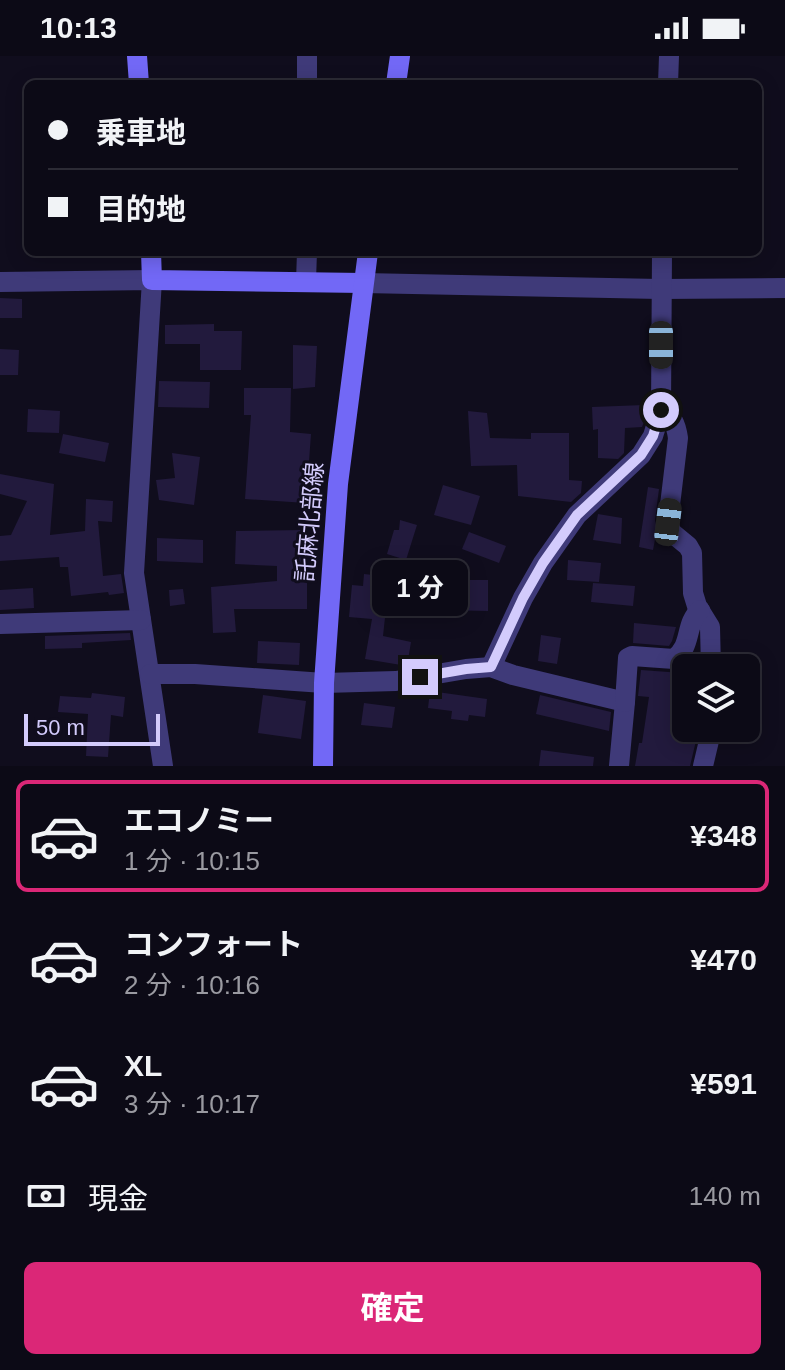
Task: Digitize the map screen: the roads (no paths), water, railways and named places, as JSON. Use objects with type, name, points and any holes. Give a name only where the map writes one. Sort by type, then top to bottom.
[{"type":"main road","points":[[137,56],[139,80]]},
{"type":"main road","points":[[397,80],[400,56]]},
{"type":"main road","points":[[151,256],[152,280],[363,283]]},
{"type":"main road","name":"託麻北部線","points":[[323,766],[324,683],[338,484],[367,256]]},
{"type":"street","points":[[307,56],[307,80]]},
{"type":"street","points":[[668,80],[669,56]]},
{"type":"street","points":[[306,281],[307,256]]},
{"type":"street","points":[[491,667],[543,563],[577,515],[641,455],[653,436],[661,410],[662,256]]},
{"type":"street","points":[[0,282],[152,280],[134,573],[163,766]]},
{"type":"street","points":[[363,283],[660,289],[785,288]]},
{"type":"street","points":[[661,410],[671,416],[678,438],[668,522],[671,532],[692,553],[693,593],[710,627],[711,654]]},
{"type":"street","points":[[619,766],[628,658],[678,657],[686,645],[691,620],[700,610]]},
{"type":"street","points":[[0,624],[141,620]]},
{"type":"street","points":[[150,674],[324,683],[396,681],[491,667],[625,702]]},
{"type":"street","points":[[703,766],[709,742]]}]
